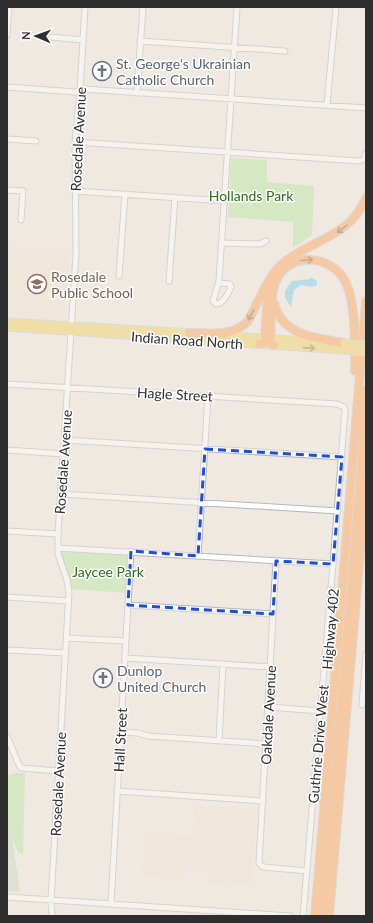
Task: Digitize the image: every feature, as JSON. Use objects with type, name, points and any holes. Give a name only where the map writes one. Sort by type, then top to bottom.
[{"type":"highway","points":[[189,333],[218,334],[235,330],[243,326],[248,321],[276,270],[293,256],[328,238],[343,228],[356,216],[366,198]]},
{"type":"highway","points":[[270,341],[273,294],[276,282],[282,272],[292,264],[302,260],[314,259],[326,263],[337,270],[344,280],[350,295],[354,328],[355,421]]},
{"type":"highway","points":[[270,280],[266,302],[265,327],[270,341]]},
{"type":"highway","points":[[273,294],[277,313],[284,323],[292,330],[344,347]]},
{"type":"highway","points":[[322,914],[339,641],[355,421],[366,301]]},
{"type":"highway","points":[[259,344],[270,341]]},
{"type":"highway","name":"Highway 402","points":[[322,914],[366,344]]},
{"type":"highway","points":[[322,914],[361,470],[366,390]]},
{"type":"highway","name":"Highway 402","points":[[322,914],[349,685],[366,484]]},
{"type":"highway","points":[[349,685],[366,546]]},
{"type":"main road","name":"Indian Road North","points":[[7,322],[71,329],[259,344]]},
{"type":"main road","name":"Indian Road North","points":[[7,328],[189,333],[344,347],[366,352]]},
{"type":"main road","name":"Indian Road North","points":[[344,347],[366,344]]},
{"type":"street","points":[[7,35],[9,7]]},
{"type":"street","name":"Rosedale Avenue","points":[[52,916],[51,900],[68,601],[68,583],[60,560],[58,534],[76,254],[75,142],[85,7]]},
{"type":"street","points":[[137,93],[143,7]]},
{"type":"street","points":[[219,283],[237,7]]},
{"type":"street","points":[[327,105],[336,7]]},
{"type":"street","points":[[51,38],[83,40]]},
{"type":"street","points":[[140,41],[285,51]]},
{"type":"street","points":[[7,87],[74,92],[80,90],[231,98],[366,108]]},
{"type":"street","points":[[7,139],[36,141]]},
{"type":"street","points":[[75,142],[359,161],[363,160],[366,153]]},
{"type":"street","points":[[7,190],[23,191],[21,220]]},
{"type":"street","points":[[75,191],[225,201]]},
{"type":"street","points":[[119,276],[125,194]]},
{"type":"street","points":[[169,281],[175,198]]},
{"type":"street","points":[[222,242],[260,244],[266,241]]},
{"type":"street","name":"Hagle Street","points":[[7,384],[342,405]]},
{"type":"street","points":[[198,556],[208,396]]},
{"type":"street","name":"Guthrie Drive West","points":[[303,916],[338,511],[345,410],[342,405]]},
{"type":"street","points":[[64,440],[342,457]]},
{"type":"street","points":[[7,450],[63,454]]},
{"type":"street","points":[[61,494],[338,511]]},
{"type":"street","points":[[7,531],[58,534]]},
{"type":"street","points":[[58,548],[333,564]]},
{"type":"street","name":"Hall Street","points":[[111,904],[131,552]]},
{"type":"street","name":"Oakdale Avenue","points":[[276,561],[259,863],[263,867],[308,870]]},
{"type":"street","points":[[7,598],[68,601]]},
{"type":"street","points":[[128,605],[273,614]]},
{"type":"street","points":[[66,638],[126,641]]},
{"type":"street","points":[[7,650],[66,653]]},
{"type":"street","points":[[362,705],[366,654]]},
{"type":"street","points":[[125,658],[270,667]]},
{"type":"street","points":[[219,741],[223,664]]},
{"type":"street","points":[[268,707],[321,711]]},
{"type":"street","points":[[121,732],[138,733],[148,736],[266,744]]},
{"type":"street","points":[[7,736],[21,768],[59,771]]},
{"type":"street","points":[[117,791],[263,801]]},
{"type":"street","points":[[7,897],[272,916],[290,916]]},
{"type":"highlighted area","points":[[205,449],[342,457],[333,564],[276,561],[273,614],[128,605],[131,551],[198,556]]},
{"type":"shaded area","name":"Rosedale Public School","points":[[7,246],[70,250],[65,321],[7,317]]},
{"type":"shaded area","points":[[194,805],[257,809],[252,885],[207,882],[208,873],[183,872],[183,880],[142,877],[145,832],[192,835]]},
{"type":"green space","name":"Hollands Park","points":[[231,158],[267,160],[267,182],[314,186],[312,235],[293,248],[293,222],[228,217]]},
{"type":"green space","name":"Jaycee Park","points":[[59,549],[129,552],[127,593],[70,589]]},
{"type":"green space","points":[[14,773],[25,773],[23,855],[18,852],[7,825],[7,776]]},
{"type":"green space","points":[[7,825],[12,838],[20,892],[7,891]]},
{"type":"water","points":[[311,277],[317,281],[317,285],[312,287],[301,285],[294,290],[291,307],[285,298],[285,291],[292,281],[310,279]]},
{"type":"place","name":"St. George's Ukrainian Catholic Church","points":[[102,71]]},
{"type":"place","name":"Rosedale Public School","points":[[37,284]]},
{"type":"place","name":"Dunlop United Church","points":[[103,678]]}]
